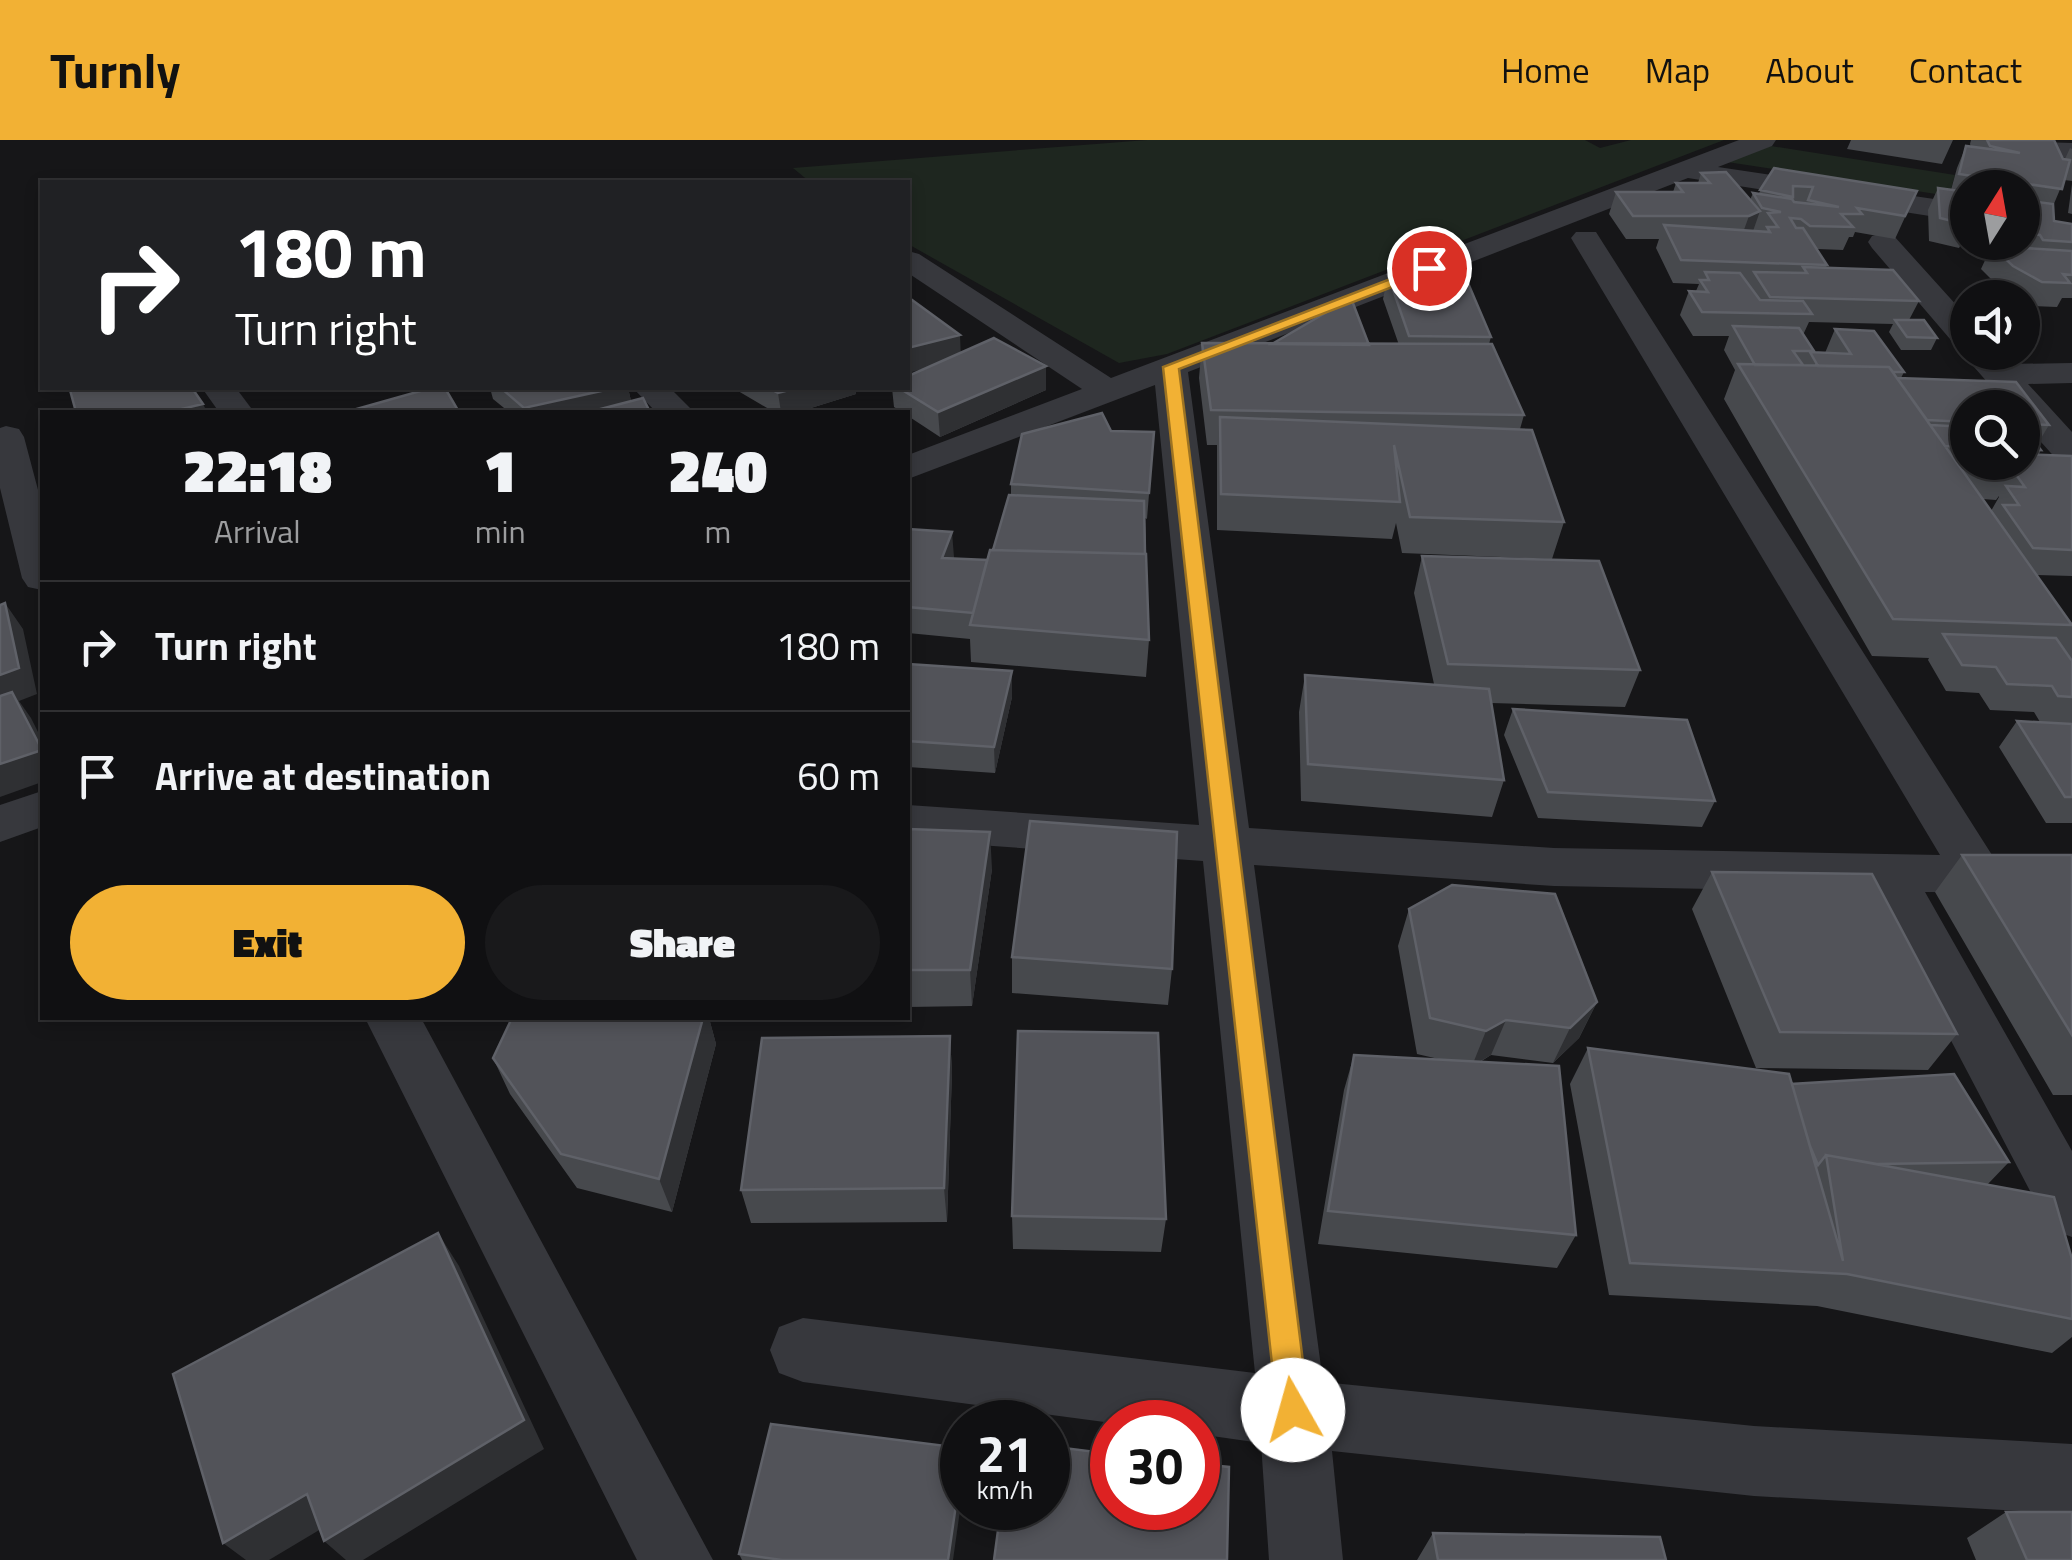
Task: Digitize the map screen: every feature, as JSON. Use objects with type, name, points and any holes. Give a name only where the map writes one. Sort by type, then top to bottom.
[{"type":"street","points":[[910,467],[1763,140]]},
{"type":"street","points":[[1997,140],[2072,151]]},
{"type":"street","points":[[1688,170],[1950,210]]},
{"type":"street","points":[[1586,238],[1977,873]]},
{"type":"street","points":[[1883,242],[1950,318]]},
{"type":"street","points":[[910,261],[1108,391]]},
{"type":"street","points":[[1170,367],[1293,1410],[1306,1560]]},
{"type":"street","points":[[1995,370],[2072,454]]},
{"type":"street","points":[[2039,370],[2072,374]]},
{"type":"street","points":[[652,390],[674,410]]},
{"type":"street","points":[[6,438],[40,570]]},
{"type":"street","points":[[0,824],[40,809]]},
{"type":"street","points":[[910,823],[1554,866],[2072,874]]},
{"type":"street","points":[[1888,873],[2072,1210]]},
{"type":"street","points":[[394,1020],[676,1560]]},
{"type":"street","points":[[803,1350],[1712,1458],[1939,1475],[2072,1478]]},
{"type":"shaded area","points":[[1147,140],[1585,140],[1600,148],[1631,140],[1724,140],[1167,354],[1119,363],[910,245],[910,180],[808,180],[793,168]]},
{"type":"shaded area","points":[[1771,146],[1950,174],[1950,192],[1949,196],[1727,162]]},
{"type":"building","points":[[1987,140],[2054,140],[2063,159],[2070,160],[2062,189],[2040,186],[2040,170],[1960,170],[1966,146],[2020,153],[1990,146]]},
{"type":"building","points":[[1774,168],[1917,191],[1905,216],[1857,208],[1862,214],[1841,214],[1853,227],[1810,226],[1801,219],[1790,218],[1796,228],[1803,228],[1827,265],[1681,260],[1664,225],[1770,232],[1767,227],[1778,227],[1768,213],[1781,212],[1762,208],[1753,193],[1839,207],[1808,200],[1813,187],[1793,186],[1793,197],[1760,190]]},
{"type":"building","points":[[1726,172],[1760,211],[1749,216],[1633,216],[1616,192],[1683,192],[1676,183],[1710,183],[1701,173]]},
{"type":"building","points":[[1938,188],[1950,190],[1950,220],[1940,218]]},
{"type":"building","points":[[2040,202],[2053,204],[2054,221],[2072,224],[2072,242],[2043,240]]},
{"type":"building","points":[[2040,249],[2072,251],[2072,275],[2063,274],[2070,283],[2042,282],[2007,260],[2040,260]]},
{"type":"building","points":[[1803,267],[1893,270],[1919,301],[1770,297],[1754,272],[1807,273]]},
{"type":"building","points":[[1705,272],[1740,273],[1760,300],[1803,301],[1812,314],[1702,312],[1689,291],[1708,292],[1700,280],[1709,280]]},
{"type":"building","points":[[1388,275],[1465,276],[1491,337],[1409,336]]},
{"type":"building","points":[[910,298],[960,335],[910,348]]},
{"type":"building","points":[[1351,298],[1369,345],[1272,344]]},
{"type":"building","points":[[1895,320],[1924,320],[1937,338],[1907,337]]},
{"type":"building","points":[[1733,326],[1799,328],[1814,351],[1793,351],[1803,365],[1755,365]]},
{"type":"building","points":[[1835,329],[1874,331],[1904,372],[1893,372],[1889,367],[1818,366],[1810,352],[1851,354]]},
{"type":"building","points":[[994,338],[1046,366],[938,412],[902,390],[910,390],[910,375]]},
{"type":"building","points":[[1202,343],[1492,344],[1524,415],[1211,410]]},
{"type":"building","points":[[1738,364],[1889,367],[1950,453],[1950,480],[1969,480],[2072,625],[1893,619]]},
{"type":"building","points":[[1897,378],[2016,382],[2022,390],[1950,390],[1950,421],[1927,420]]},
{"type":"building","points":[[70,390],[193,390],[203,404],[178,410],[75,410]]},
{"type":"building","points":[[424,390],[446,390],[458,410],[353,410]]},
{"type":"building","points":[[503,390],[606,390],[524,408]]},
{"type":"building","points":[[643,398],[649,410],[597,410]]},
{"type":"building","points":[[1102,413],[1111,431],[1154,432],[1149,493],[1011,484],[1022,434]]},
{"type":"building","points":[[1220,417],[1532,430],[1564,522],[1410,517],[1394,445],[1400,502],[1221,494]]},
{"type":"building","points":[[1930,425],[1950,426],[1950,446],[1945,446]]},
{"type":"building","points":[[2040,455],[2072,456],[2072,550],[2033,548],[2003,505],[2019,505],[2006,486],[2025,487],[2020,480],[2040,480]]},
{"type":"building","points":[[1009,495],[1144,501],[1145,554],[993,550]]},
{"type":"building","points":[[910,529],[952,532],[942,558],[987,560],[973,613],[910,607]]},
{"type":"building","points":[[990,550],[1146,554],[1149,640],[970,625]]},
{"type":"building","points":[[1422,556],[1599,561],[1640,670],[1448,664]]},
{"type":"building","points":[[5,603],[19,668],[0,675],[0,605]]},
{"type":"building","points":[[1943,634],[2056,638],[2072,661],[2072,697],[2058,696],[2052,686],[2007,684],[1996,667],[1962,665]]},
{"type":"building","points":[[910,664],[1012,671],[994,747],[910,741]]},
{"type":"building","points":[[1305,675],[1489,689],[1504,780],[1308,764]]},
{"type":"building","points":[[12,692],[40,751],[0,764],[0,696]]},
{"type":"building","points":[[1513,709],[1687,720],[1715,801],[1548,792]]},
{"type":"building","points":[[2017,721],[2072,724],[2072,797],[2065,797]]},
{"type":"building","points":[[1030,821],[1177,832],[1172,969],[1012,957]]},
{"type":"building","points":[[910,829],[990,832],[970,970],[910,970]]},
{"type":"building","points":[[1962,855],[2072,855],[2072,1035]]},
{"type":"building","points":[[1712,872],[1872,874],[1957,1034],[1780,1032]]},
{"type":"building","points":[[1452,885],[1555,894],[1597,1002],[1570,1028],[1506,1020],[1486,1031],[1430,1018],[1409,909]]},
{"type":"building","points":[[511,1020],[702,1020],[659,1179],[561,1154],[493,1058]]},
{"type":"building","points":[[1018,1031],[1158,1033],[1166,1219],[1012,1216]]},
{"type":"building","points":[[950,1036],[944,1188],[741,1190],[762,1038]]},
{"type":"building","points":[[1588,1048],[1789,1074],[1843,1261],[1826,1155],[2054,1197],[2072,1259],[2072,1319],[1847,1274],[1630,1263]]},
{"type":"building","points":[[1354,1055],[1559,1066],[1576,1235],[1328,1211]]},
{"type":"building","points":[[1954,1074],[2009,1162],[1877,1164],[1826,1155],[1818,1165],[1792,1084]]},
{"type":"building","points":[[438,1233],[524,1420],[324,1541],[307,1494],[223,1543],[173,1374]]},
{"type":"building","points":[[771,1424],[940,1445],[940,1530],[952,1530],[948,1560],[782,1560],[739,1554]]},
{"type":"building","points":[[1070,1449],[1090,1451],[1090,1530],[1220,1530],[1220,1466],[1229,1467],[1227,1560],[994,1560],[998,1530],[1070,1530]]},
{"type":"building","points":[[2006,1512],[2072,1512],[2072,1560],[2027,1560]]},
{"type":"building","points":[[1433,1533],[1660,1537],[1666,1560],[1438,1560]]},
{"type":"route","points":[[1293,1410],[1170,367],[1429,268]]}]
